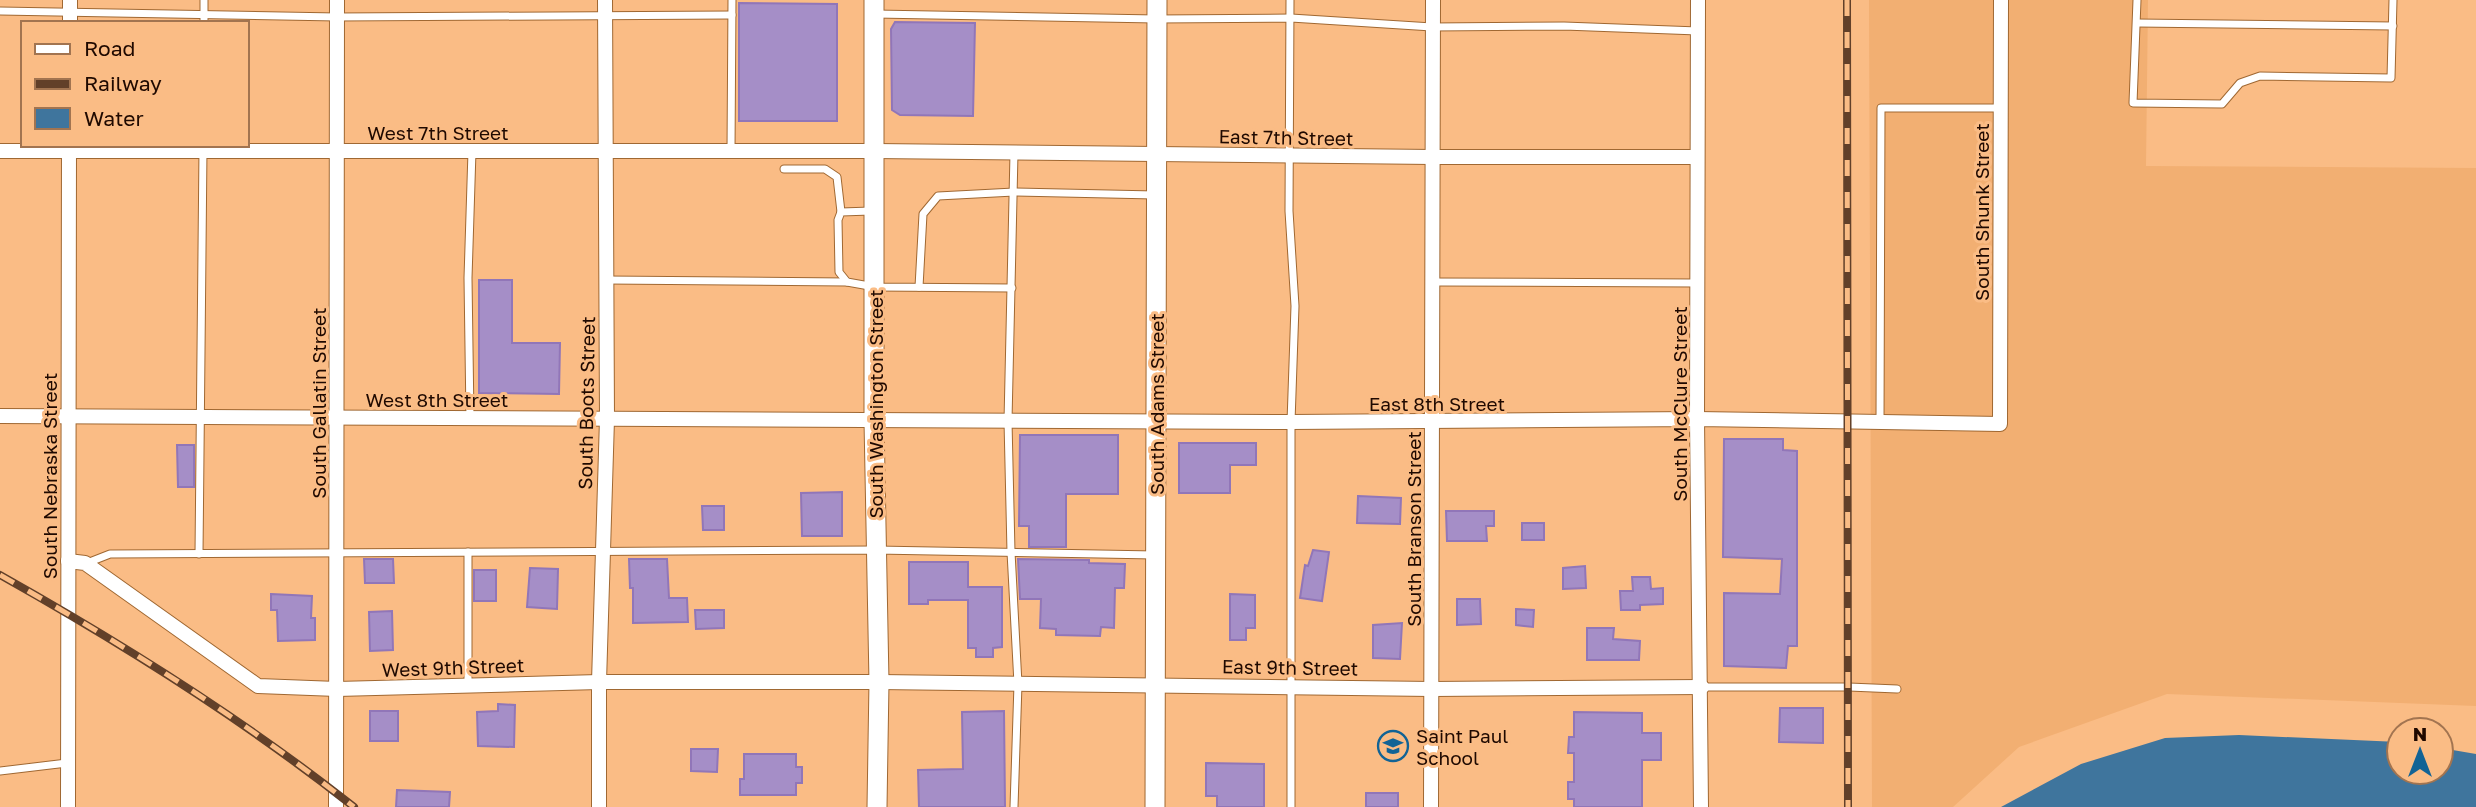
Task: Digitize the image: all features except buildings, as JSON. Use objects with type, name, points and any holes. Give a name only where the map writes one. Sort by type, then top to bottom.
[{"type":"main road","name":"South Washington Street","points":[[874,7],[877,807]]},
{"type":"main road","name":"South Adams Street","points":[[1155,807],[1156,9]]},
{"type":"street","name":"South Gallatin Street","points":[[336,807],[337,0]]},
{"type":"street","name":"South Branson Street","points":[[1431,807],[1433,0]]},
{"type":"street","name":"South McClure Street","points":[[1698,0],[1697,419],[1702,687],[1701,807]]},
{"type":"street","name":"South Shunk Street","points":[[2000,424],[2001,0]]},
{"type":"street","name":"South Boots Street","points":[[599,807],[599,682],[607,419],[605,7]]},
{"type":"street","name":"South Nebraska Street","points":[[68,807],[69,148]]},
{"type":"street","name":"West 7th Street","points":[[0,151],[203,148],[337,151],[875,152]]},
{"type":"street","name":"East 7th Street","points":[[875,152],[1697,157]]},
{"type":"street","name":"West 8th Street","points":[[0,416],[874,421]]},
{"type":"street","name":"East 8th Street","points":[[874,421],[1432,422],[1697,419],[2000,424]]},
{"type":"street","name":"West 9th Street","points":[[68,561],[85,564],[258,686],[337,690],[599,682],[878,682]]},
{"type":"street","name":"East 9th Street","points":[[878,682],[1432,689],[1702,687]]},
{"type":"lane","points":[[204,0],[204,19]]},
{"type":"lane","points":[[731,152],[732,0]]},
{"type":"lane","points":[[1290,0],[1289,211],[1295,306],[1291,422],[1291,807]]},
{"type":"lane","points":[[2137,0],[2133,103],[2222,104],[2240,83],[2260,76],[2391,78],[2393,0]]},
{"type":"lane","points":[[0,11],[204,19],[605,7],[732,15]]},
{"type":"lane","points":[[874,7],[1156,9],[1432,27],[1564,26],[1699,31]]},
{"type":"lane","points":[[2137,23],[2393,26]]},
{"type":"lane","points":[[1880,422],[1881,107],[2001,108]]},
{"type":"lane","points":[[199,554],[203,148]]},
{"type":"lane","points":[[470,418],[468,278],[472,151]]},
{"type":"lane","points":[[1014,153],[1008,421],[1018,684],[1014,807]]},
{"type":"lane","points":[[784,169],[825,169],[837,177],[841,212],[838,220],[839,272],[847,282]]},
{"type":"lane","points":[[919,287],[923,214],[938,196],[1014,192],[1156,195]]},
{"type":"lane","points":[[841,212],[875,211]]},
{"type":"lane","points":[[606,280],[847,282],[875,287],[1012,288]]},
{"type":"lane","points":[[1433,282],[1697,282]]},
{"type":"lane","points":[[85,564],[110,554],[876,550],[1156,555]]},
{"type":"lane","points":[[468,552],[468,686]]},
{"type":"lane","points":[[1702,687],[1849,687],[1897,690]]},
{"type":"lane","points":[[0,771],[67,763]]},
{"type":"shaded area","points":[[1869,0],[2148,0],[2146,166],[2476,168],[2476,706],[2167,694],[2019,747],[1953,807],[1872,807]]},
{"type":"water","points":[[2239,735],[2385,741],[2385,786],[2455,786],[2455,750],[2476,754],[2476,807],[2001,807],[2081,764],[2165,738]]},
{"type":"railway","points":[[1847,0],[1848,807]]},
{"type":"railway","points":[[0,575],[182,684],[269,743],[354,807]]},
{"type":"place","name":"Saint Paul School","points":[[1393,746]]}]
